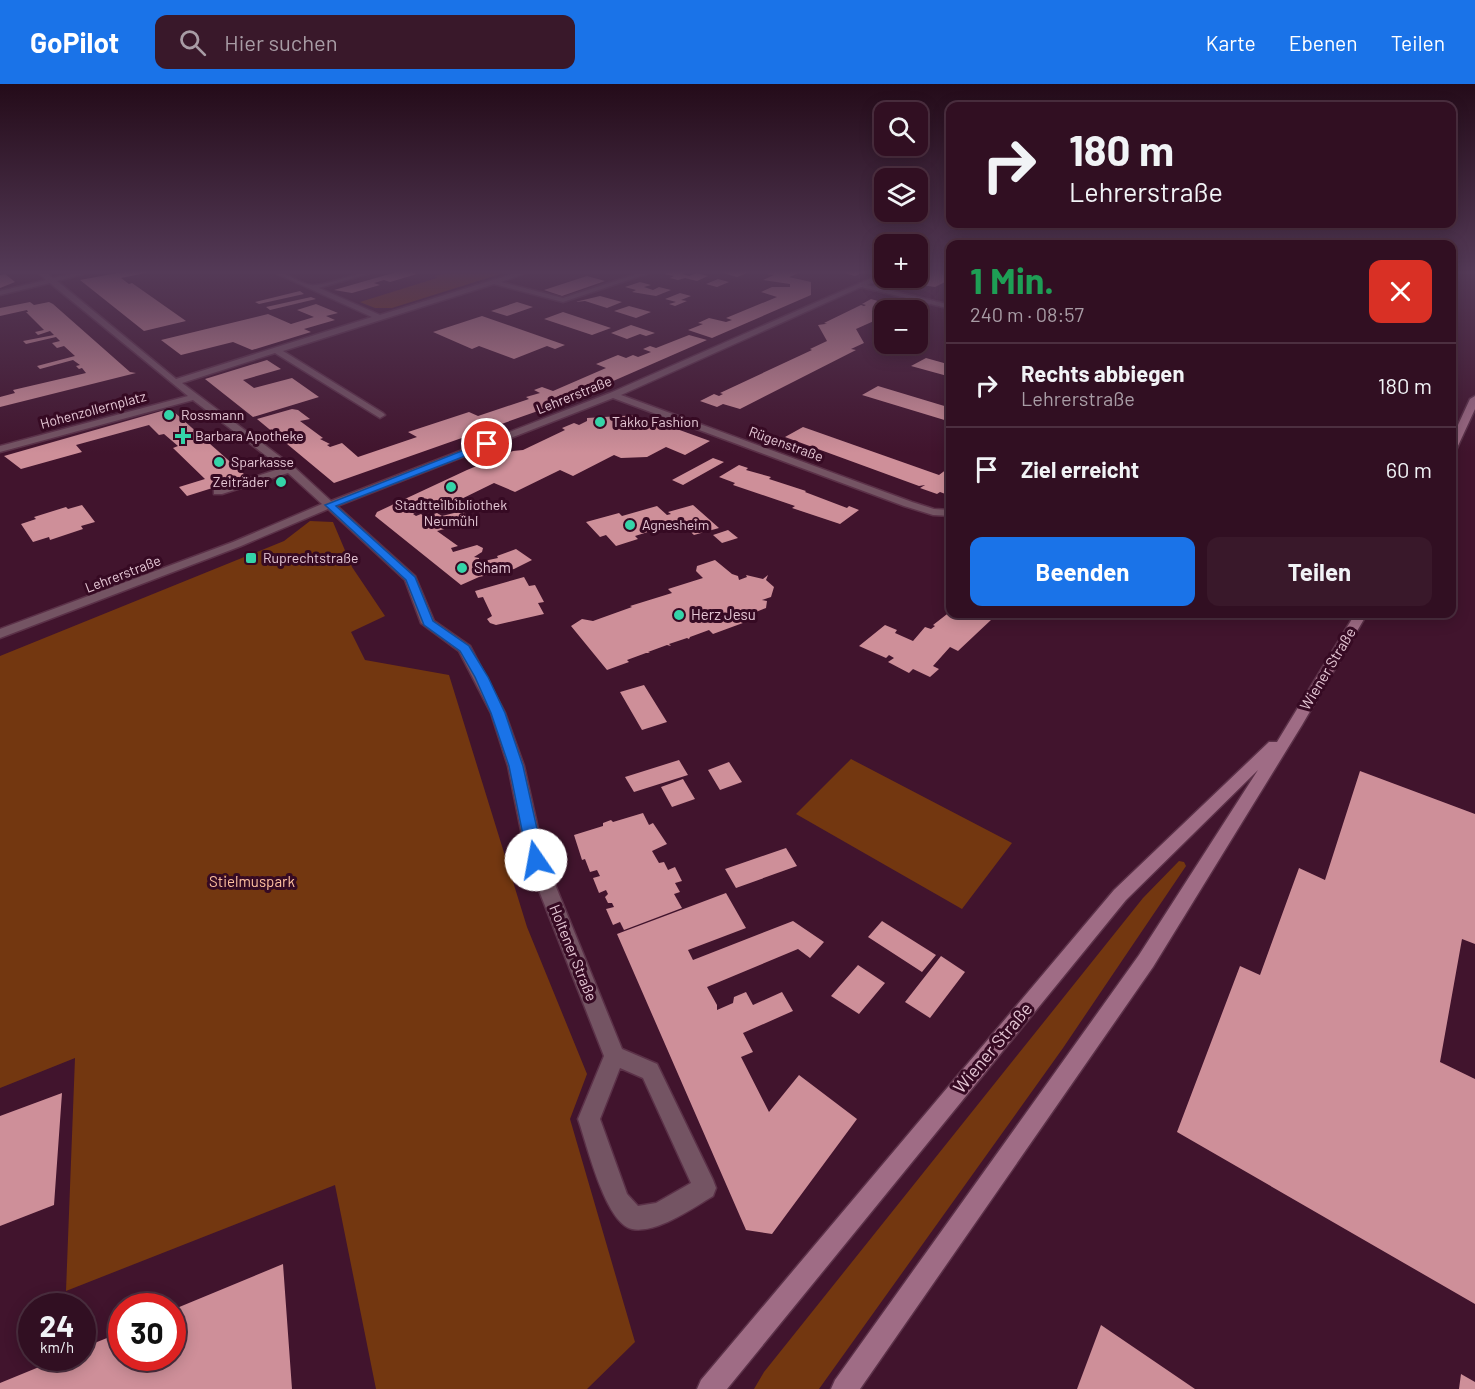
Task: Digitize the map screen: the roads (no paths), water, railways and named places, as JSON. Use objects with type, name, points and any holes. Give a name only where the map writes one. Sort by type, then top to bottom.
[{"type":"street","name":"Holtener Straße","points":[[114,332],[175,382],[290,469],[330,505],[411,579],[428,623],[465,649],[498,713],[516,766],[536,860],[614,1056]]},
{"type":"street","points":[[175,382],[335,332]]},
{"type":"street","name":"Lehrerstraße","points":[[0,634],[237,544],[330,505],[613,395],[755,332]]},
{"type":"street","points":[[276,350],[380,415]]},
{"type":"street","name":"Rügenstraße","points":[[613,395],[908,504],[933,512],[946,513]]},
{"type":"street","name":"Hohenzollernplatz","points":[[0,448],[194,396]]},
{"type":"street","points":[[1456,439],[1475,399]]},
{"type":"street","points":[[218,492],[290,469]]},
{"type":"street","name":"Wiener Straße","points":[[844,1389],[1146,961],[1295,725],[1359,618]]},
{"type":"street","name":"Wiener Straße","points":[[710,1389],[1120,895],[1239,783],[1295,725]]},
{"type":"street","points":[[614,1056],[650,1071],[705,1188],[658,1214],[634,1218],[618,1201],[589,1119],[614,1056]]},
{"type":"place","name":"Rossmann","points":[[169,415]]},
{"type":"place","name":"Takko Fashion","points":[[600,422]]},
{"type":"place","name":"Barbara Apotheke","points":[[183,436]]},
{"type":"place","name":"Sparkasse","points":[[219,462]]},
{"type":"place","name":"Zeiträder","points":[[281,482]]},
{"type":"place","name":"Stadtteilbibliothek Neumühl","points":[[451,487]]},
{"type":"place","name":"Agnesheim","points":[[630,525]]},
{"type":"place","name":"Ruprechtstraße","points":[[251,558]]},
{"type":"place","name":"Sham","points":[[462,568]]},
{"type":"place","name":"Herz Jesu","points":[[679,615]]},
{"type":"park label","name":"Stielmuspark","points":[[252,882]]}]
